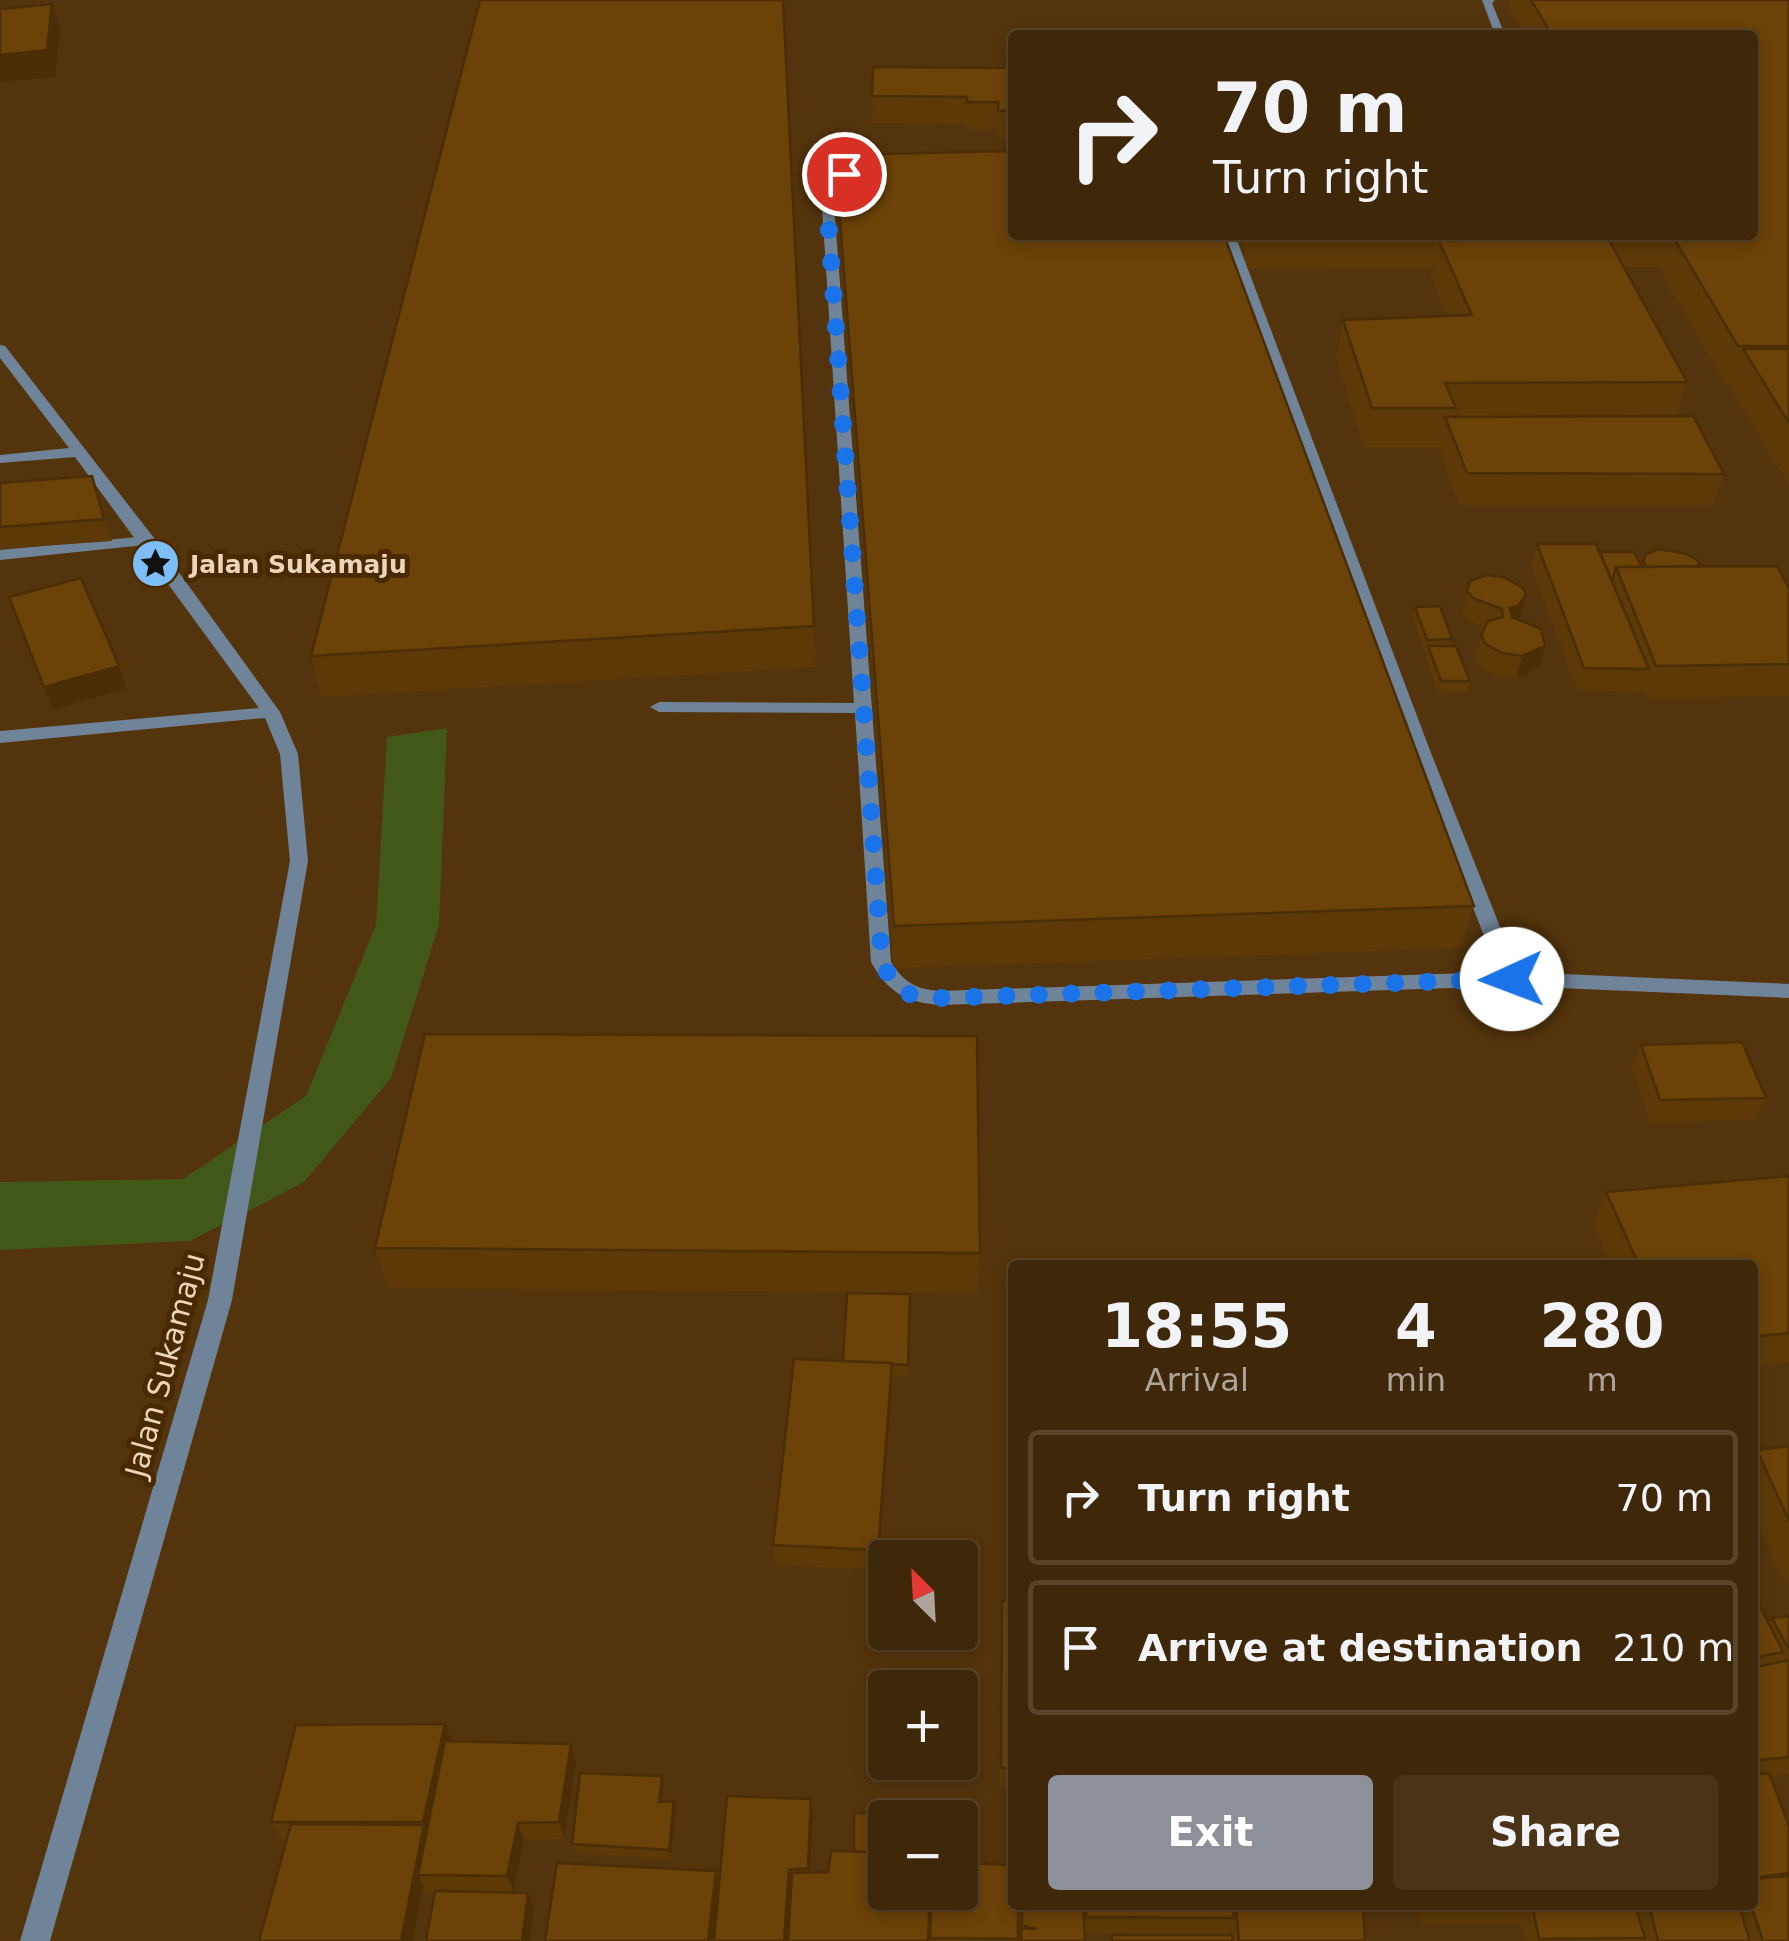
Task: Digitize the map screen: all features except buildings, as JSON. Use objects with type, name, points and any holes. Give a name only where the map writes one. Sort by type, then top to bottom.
[{"type":"street","points":[[1490,0],[1486,2],[1498,30]]},
{"type":"street","points":[[880,170],[844,174],[826,190],[882,962],[894,986],[908,996],[939,998],[1512,979],[1789,992]]},
{"type":"street","points":[[1231,240],[1422,754],[1512,979]]},
{"type":"street","name":"Jalan Sukamaju","points":[[0,349],[148,541],[271,712],[289,754],[299,861],[220,1300],[36,1941]]},
{"type":"street","points":[[0,458],[76,452]]},
{"type":"street","points":[[0,555],[148,541]]},
{"type":"street","points":[[660,708],[863,708]]},
{"type":"street","points":[[0,737],[271,712]]},
{"type":"shaded area","points":[[447,728],[439,925],[391,1078],[304,1182],[190,1241],[0,1250],[0,1182],[183,1179],[306,1096],[376,925],[387,737]]},
{"type":"place","name":"Jalan Sukamaju","points":[[155,564]]},
{"type":"route","points":[[844,174],[826,190],[882,962],[894,986],[908,996],[939,998],[1512,979]]}]
